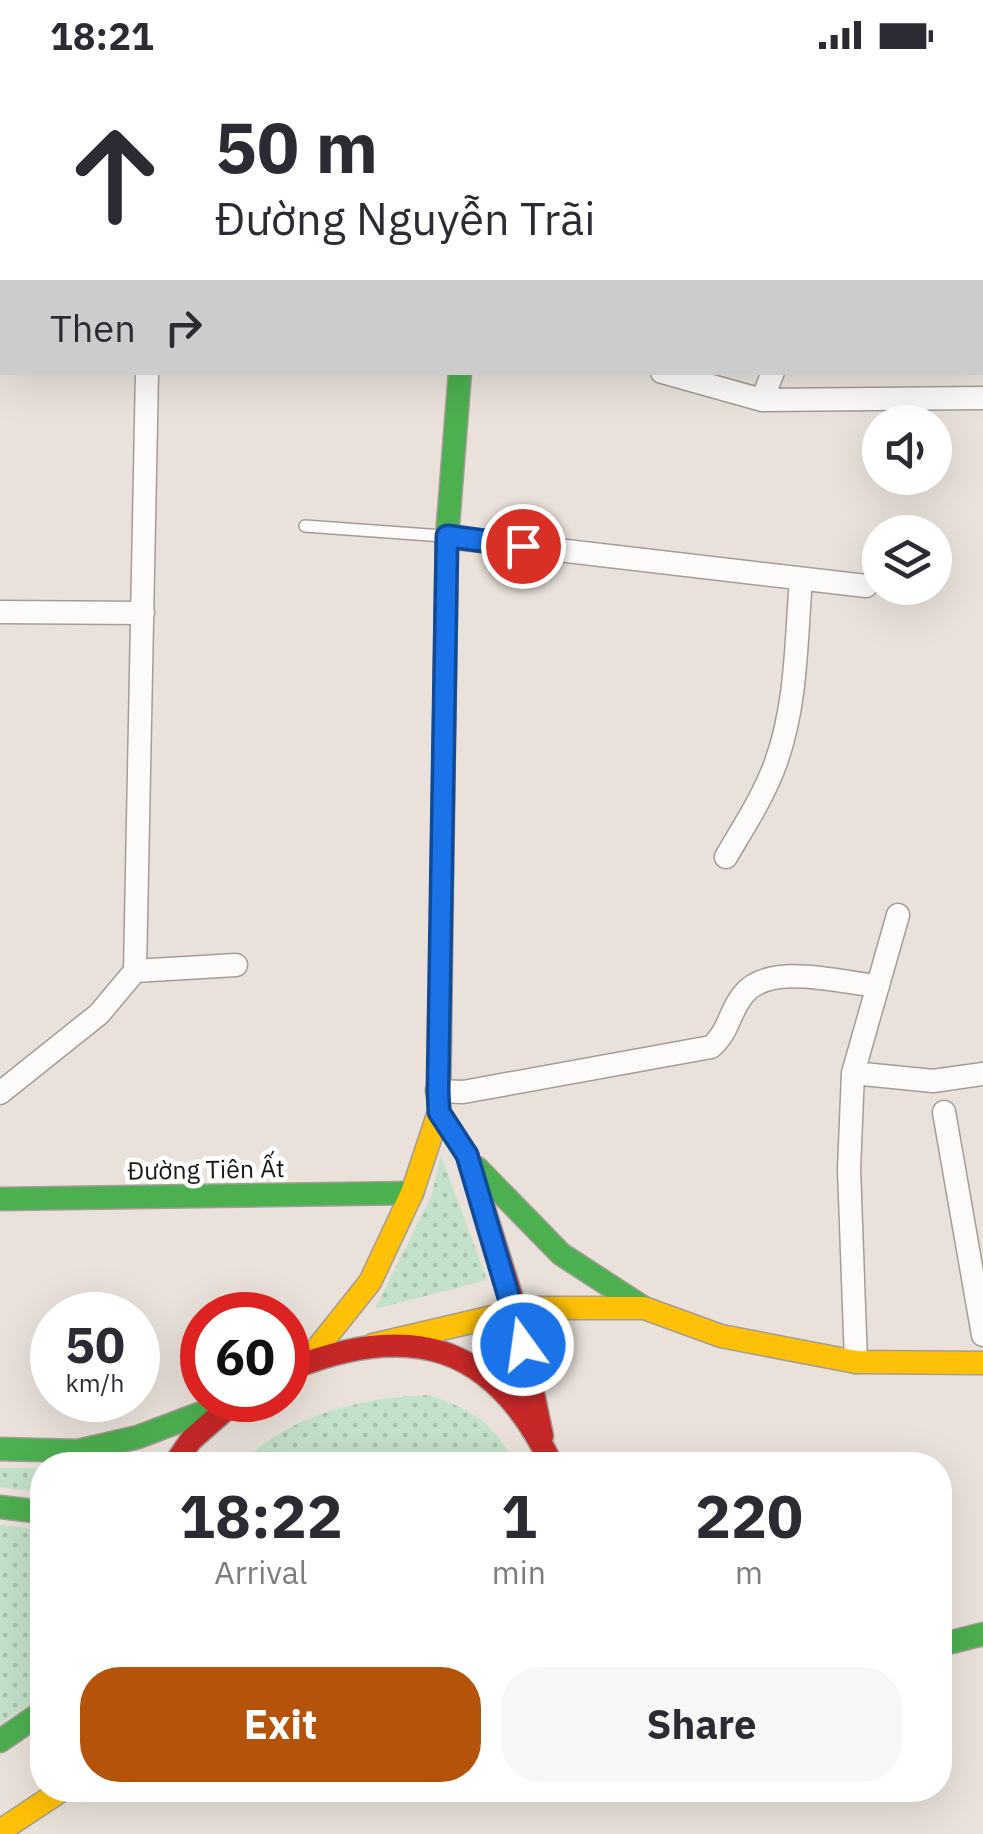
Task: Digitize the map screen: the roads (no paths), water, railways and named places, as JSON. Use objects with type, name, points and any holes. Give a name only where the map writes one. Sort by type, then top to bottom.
[{"type":"main road","points":[[310,1351],[370,1282],[412,1193],[438,1102],[447,536],[460,375]]},
{"type":"main road","points":[[438,1102],[467,1155],[516,1311],[547,1452]]},
{"type":"main road","points":[[467,1155],[561,1254],[644,1308],[721,1336],[856,1362],[983,1363]]},
{"type":"main road","name":"Đường Tiên Ất","points":[[0,1200],[412,1193]]},
{"type":"main road","points":[[310,1362],[516,1311],[644,1308]]},
{"type":"main road","points":[[373,1345],[426,1346],[470,1362],[507,1392],[545,1452]]},
{"type":"main road","points":[[0,1449],[78,1452],[180,1421]]},
{"type":"main road","points":[[184,1452],[211,1422]]},
{"type":"main road","points":[[0,1507],[30,1511]]},
{"type":"main road","points":[[952,1642],[983,1634]]},
{"type":"main road","points":[[0,1741],[30,1720]]},
{"type":"main road","points":[[0,1831],[44,1802]]},
{"type":"street","points":[[0,1094],[100,1014],[134,970],[147,375]]},
{"type":"street","points":[[673,375],[762,400],[983,398]]},
{"type":"street","points":[[762,400],[771,375]]},
{"type":"street","points":[[447,536],[862,586]]},
{"type":"street","points":[[726,858],[763,792],[782,744],[790,712],[801,578]]},
{"type":"street","points":[[0,612],[144,613]]},
{"type":"street","points":[[856,1362],[849,1170],[852,1074],[898,915]]},
{"type":"street","points":[[134,970],[236,965]]},
{"type":"street","points":[[438,1102],[464,1092],[711,1047],[724,1036],[742,995],[758,982],[776,977],[878,986]]},
{"type":"street","points":[[852,1074],[933,1081],[983,1074]]},
{"type":"street","points":[[944,1112],[983,1335]]},
{"type":"lane","points":[[305,526],[447,536]]}]
